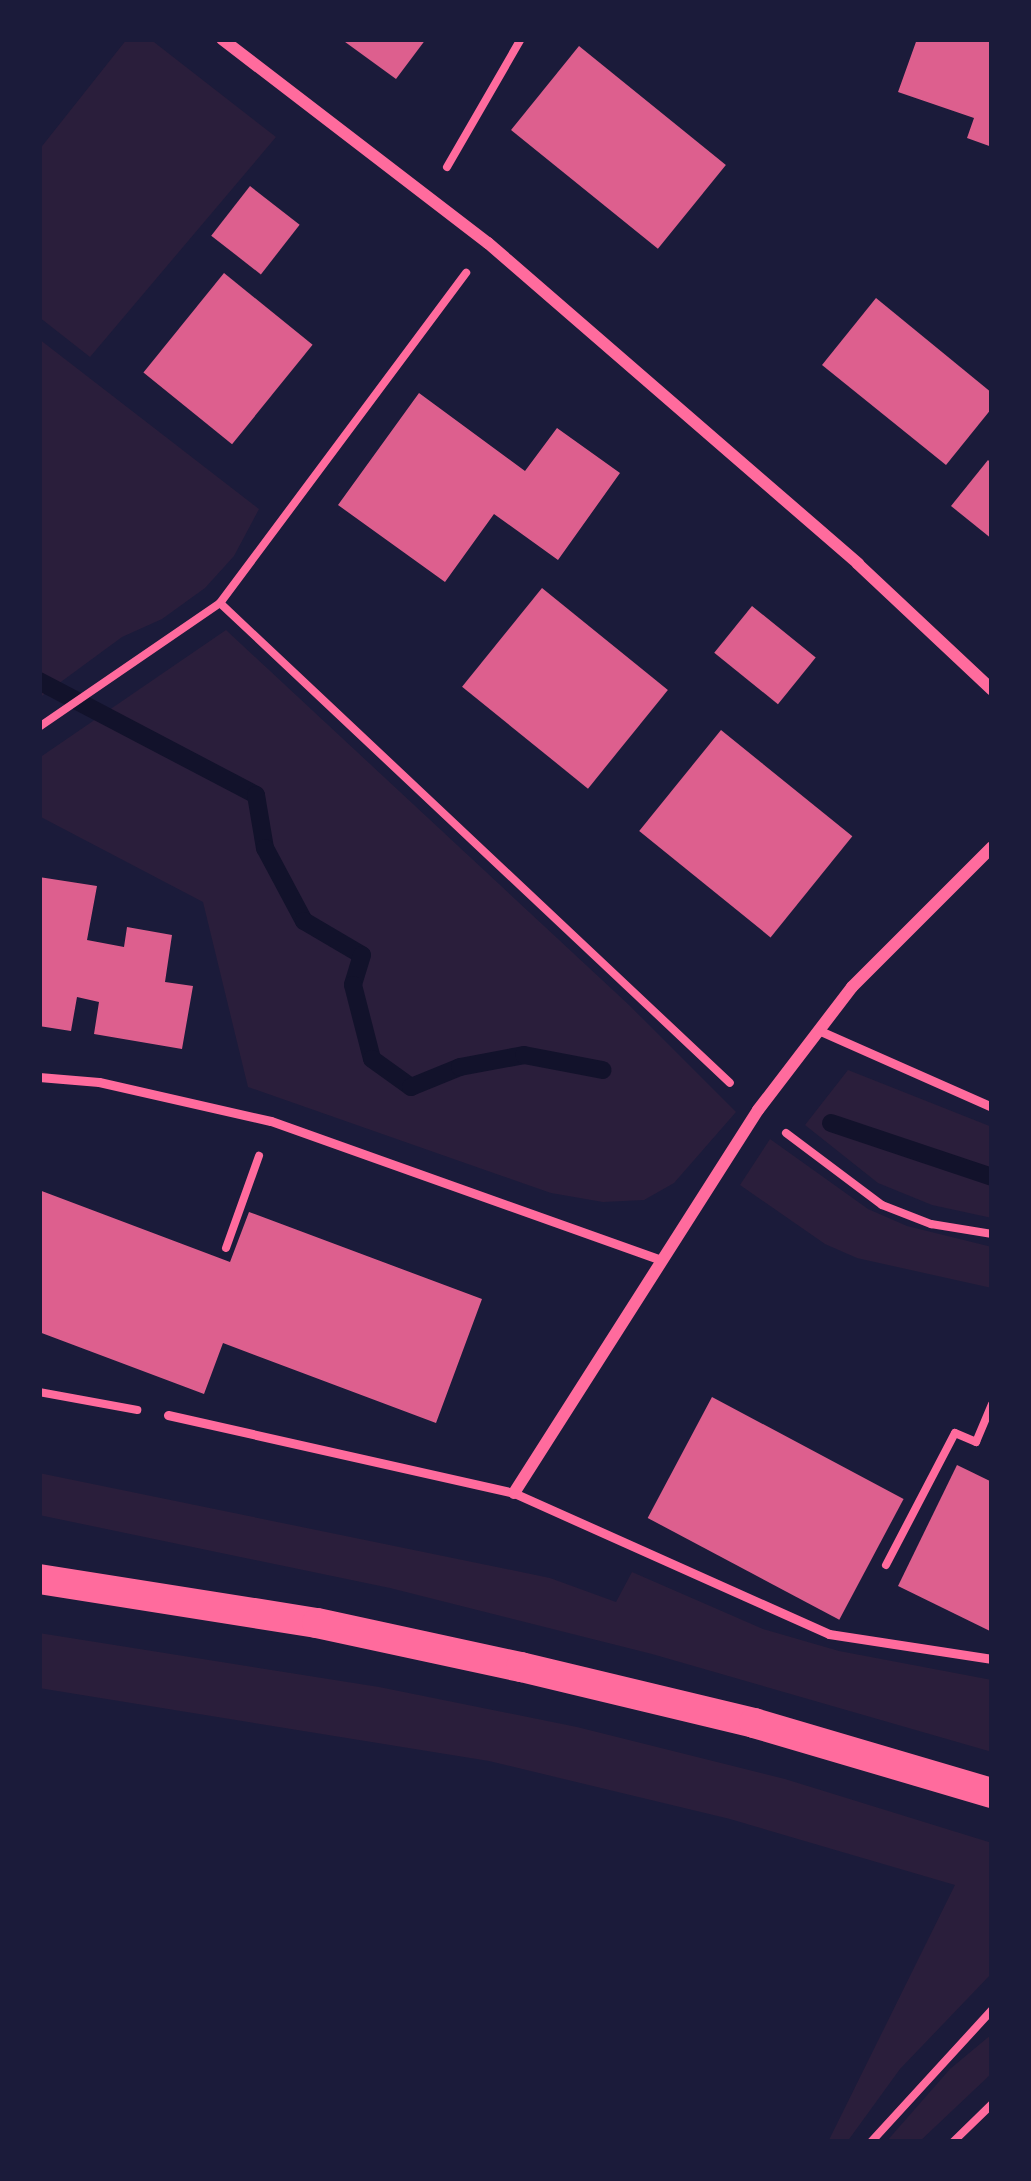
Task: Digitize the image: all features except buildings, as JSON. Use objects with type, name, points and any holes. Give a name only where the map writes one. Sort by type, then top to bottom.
[{"type":"main road","points":[[39,1579],[317,1623],[521,1667],[754,1723],[992,1793]]},
{"type":"street","points":[[222,39],[488,243],[858,564],[992,690]]},
{"type":"street","points":[[514,1492],[758,1110],[901,932],[992,847]]},
{"type":"lane","points":[[818,1030],[992,1107]]},
{"type":"lane","points":[[39,1077],[120,1086],[272,1120],[659,1259]]},
{"type":"lane","points":[[168,1415],[514,1492],[830,1634],[992,1659]]},
{"type":"path","points":[[429,197],[521,39]]},
{"type":"path","points":[[39,727],[220,603],[488,243]]},
{"type":"path","points":[[220,603],[758,1110],[882,1205],[932,1224],[992,1234]]},
{"type":"path","points":[[226,1248],[272,1120]]},
{"type":"path","points":[[39,1392],[168,1415]]},
{"type":"path","points":[[886,1565],[955,1433],[976,1442],[992,1404]]},
{"type":"path","points":[[871,2142],[992,2010]]},
{"type":"path","points":[[953,2142],[992,2104]]},
{"type":"shaded area","points":[[127,39],[150,39],[276,137],[90,357],[39,317],[39,150]]},
{"type":"shaded area","points":[[39,339],[259,509],[234,556],[205,588],[162,619],[122,637],[39,698]]},
{"type":"shaded area","points":[[226,630],[629,1005],[736,1112],[674,1183],[644,1200],[603,1202],[551,1193],[248,1087],[203,902],[39,816],[39,758]]},
{"type":"shaded area","points":[[848,1070],[992,1127],[992,1218],[932,1205],[878,1183],[805,1125]]},
{"type":"shaded area","points":[[770,1139],[868,1209],[907,1226],[992,1247],[992,1288],[857,1258],[825,1244],[740,1185]]},
{"type":"shaded area","points":[[39,1473],[550,1578],[616,1602],[632,1572],[763,1629],[839,1651],[992,1680],[992,1752],[652,1654],[390,1588],[39,1515]]},
{"type":"shaded area","points":[[39,1633],[379,1687],[577,1727],[785,1779],[992,1843],[992,1973],[900,2069],[847,2142],[828,2142],[955,1885],[730,1819],[489,1761],[39,1688]]},
{"type":"shaded area","points":[[992,2034],[992,2073],[919,2142],[886,2142],[950,2069]]},
{"type":"waterway","points":[[39,681],[256,795],[265,848],[304,921],[362,955],[353,985],[372,1059],[411,1087],[460,1067],[524,1055],[603,1070]]},
{"type":"waterway","points":[[831,1123],[992,1177]]}]
